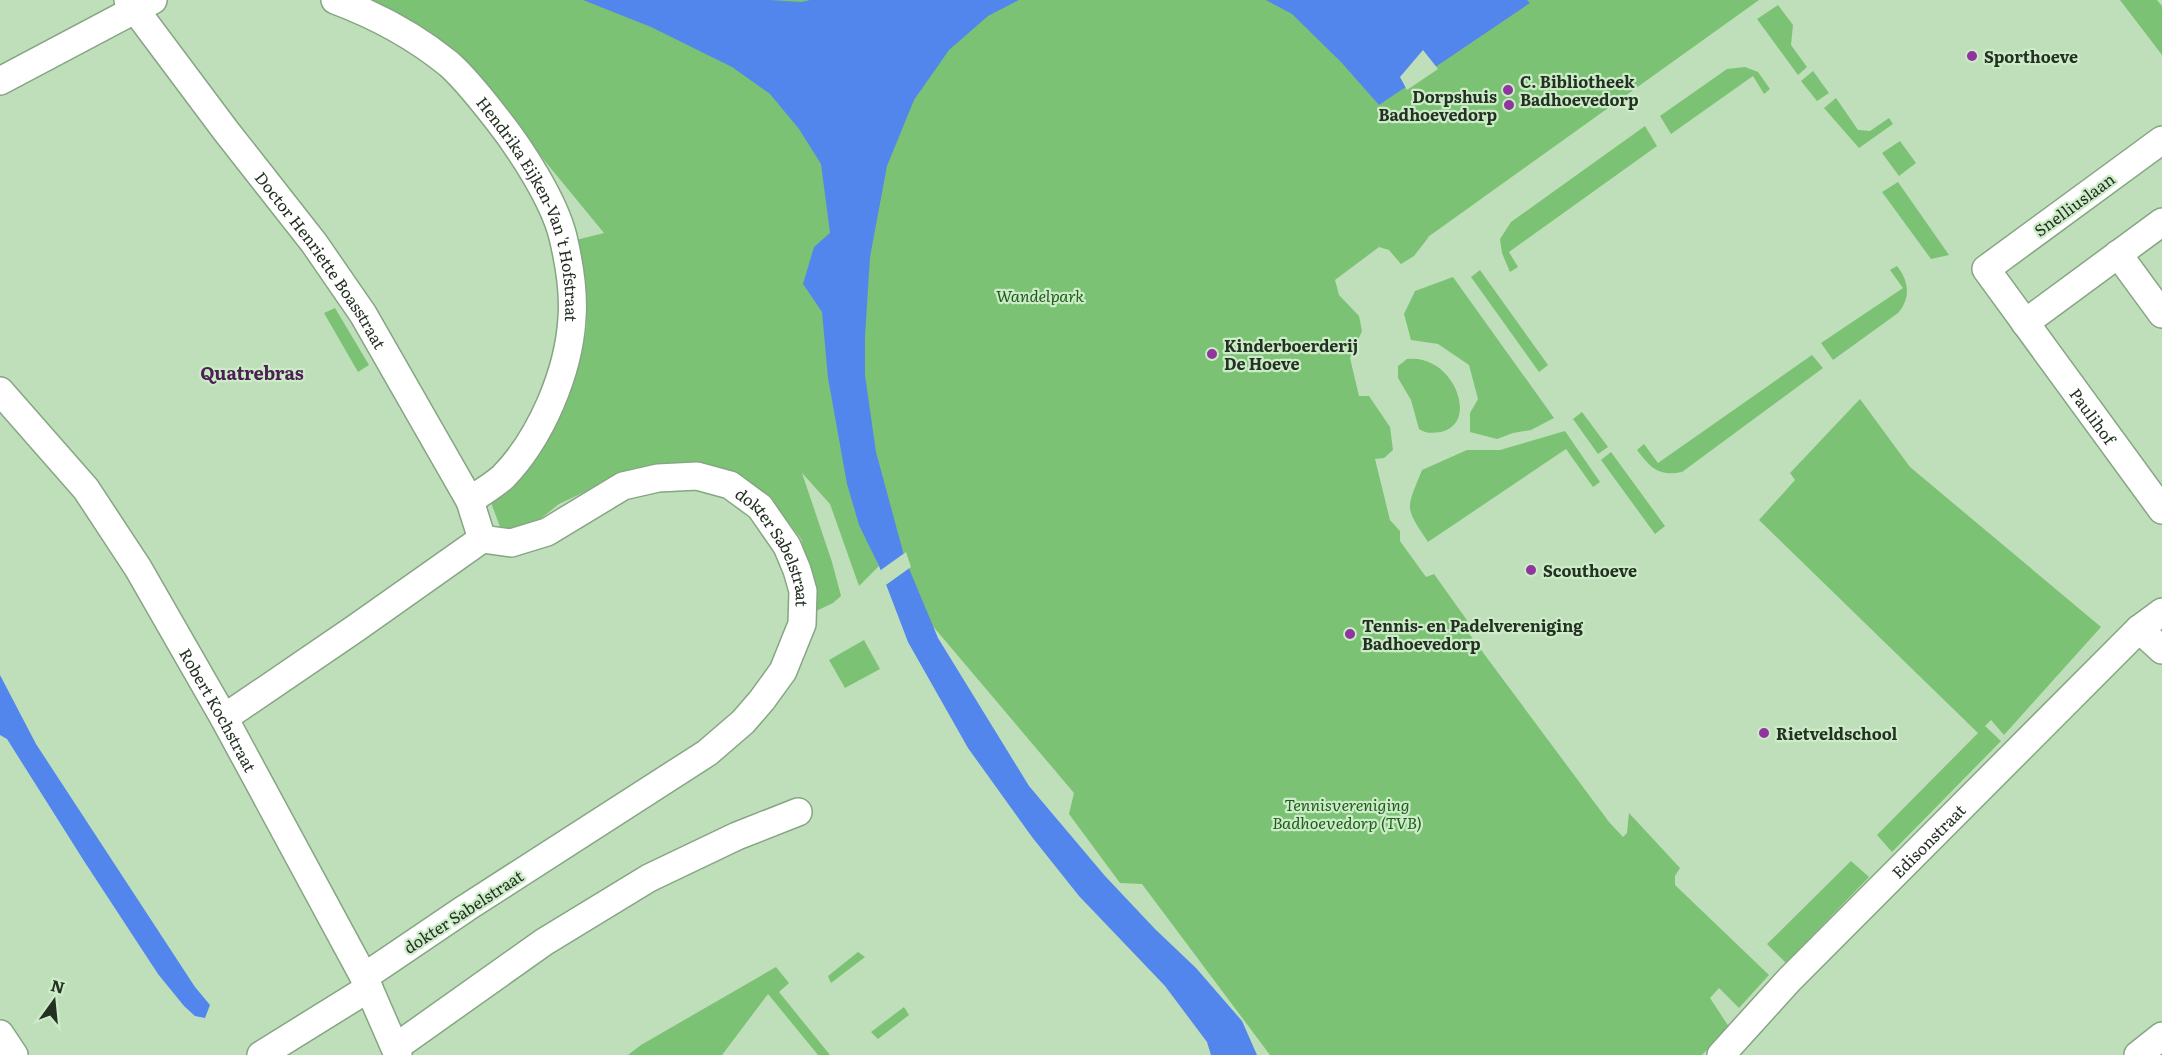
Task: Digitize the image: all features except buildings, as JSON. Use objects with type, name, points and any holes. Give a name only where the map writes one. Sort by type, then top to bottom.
[{"type":"street","name":"Hendrika Eijken-Van 't Hofstraat","points":[[335,0],[403,33],[429,49],[450,66],[479,96],[511,136],[537,178],[563,235],[570,277],[572,318],[565,360],[552,402],[528,446],[502,478],[470,501]]},
{"type":"street","name":"Doctor Henriette Boasstraat","points":[[139,3],[363,314],[470,501],[482,539]]},
{"type":"street","points":[[0,81],[139,3]]},
{"type":"street","name":"Snelliuslaan","points":[[1986,269],[2162,140]]},
{"type":"street","points":[[2025,322],[2162,222]]},
{"type":"street","points":[[2118,254],[2162,314]]},
{"type":"street","name":"Paulihof","points":[[1986,269],[2162,510]]},
{"type":"street","name":"Robert Kochstraat","points":[[0,391],[86,489],[138,568],[224,718],[366,982],[397,1051]]},
{"type":"street","name":"dokter Sabelstraat","points":[[261,1055],[366,982],[466,908],[707,753],[743,722],[762,700],[783,671],[802,624],[803,591],[798,570],[787,546],[760,507],[730,485],[697,476],[658,478],[623,486],[547,532],[511,543],[482,539]]},
{"type":"street","points":[[224,718],[482,539]]},
{"type":"street","points":[[2162,612],[2139,630],[2162,650]]},
{"type":"street","name":"Edisonstraat","points":[[1720,1055],[1789,980],[2139,630]]},
{"type":"street","points":[[397,1051],[544,942],[649,878],[737,836],[798,812]]},
{"type":"street","points":[[0,1034],[14,1055]]},
{"type":"street","points":[[2138,1055],[2162,1036]]},
{"type":"green space","name":"Wandelpark","points":[[364,0],[1759,0],[1428,237],[1414,256],[1401,264],[1389,250],[1379,247],[1335,280],[1339,295],[1359,316],[1362,331],[1350,358],[1359,396],[1369,396],[1390,427],[1393,450],[1384,458],[1375,459],[1390,520],[1400,531],[1400,541],[1426,577],[1434,574],[1469,623],[1470,629],[1467,631],[1609,822],[1623,837],[1627,833],[1629,813],[1680,868],[1675,876],[1675,885],[1769,975],[1739,1008],[1719,988],[1710,998],[1729,1027],[1702,1055],[1270,1055],[1142,884],[1120,883],[1069,814],[1074,793],[876,559],[879,566],[859,586],[830,504],[802,473],[841,596],[833,603],[814,612],[813,583],[801,539],[777,507],[745,483],[610,480],[559,504],[526,530],[502,532],[490,500],[528,464],[547,439],[563,410],[580,361],[586,331],[586,309],[576,240],[604,233],[456,53]]},
{"type":"green space","points":[[2120,0],[2157,0],[2162,6],[2162,55]]},
{"type":"green space","points":[[1778,5],[1793,25],[1791,45],[1807,67],[1798,75],[1757,19]]},
{"type":"green space","points":[[1745,67],[1758,72],[1770,89],[1764,94],[1753,76],[1671,134],[1660,116],[1727,69]]},
{"type":"green space","points":[[1813,71],[1829,93],[1817,101],[1801,81]]},
{"type":"green space","points":[[1836,98],[1858,130],[1870,131],[1889,118],[1893,124],[1859,148],[1824,108]]},
{"type":"green space","points":[[1645,126],[1657,146],[1509,252],[1518,267],[1510,272],[1502,253],[1500,239],[1511,222]]},
{"type":"green space","points":[[1900,141],[1916,163],[1899,176],[1882,153]]},
{"type":"green space","points":[[1898,182],[1949,255],[1931,259],[1882,192]]},
{"type":"green space","points":[[1897,266],[1904,278],[1907,290],[1905,301],[1898,313],[1833,360],[1821,343],[1903,288],[1890,270]]},
{"type":"green space","points":[[1480,270],[1548,365],[1539,372],[1471,277]]},
{"type":"green space","points":[[1453,277],[1554,418],[1531,430],[1497,439],[1470,432],[1470,413],[1478,399],[1469,365],[1438,344],[1411,340],[1404,314],[1415,291]]},
{"type":"green space","points":[[335,308],[369,365],[358,372],[324,313]]},
{"type":"green space","points":[[1812,355],[1823,368],[1682,472],[1661,472],[1646,461],[1637,450],[1644,444],[1658,463]]},
{"type":"green space","points":[[1407,359],[1424,360],[1438,367],[1449,377],[1460,404],[1459,416],[1453,426],[1435,433],[1419,429],[1411,400],[1398,378],[1398,366]]},
{"type":"green space","points":[[1860,399],[1910,467],[2101,627],[2004,735],[1991,720],[1985,726],[2001,741],[1892,852],[1877,835],[1978,733],[1759,520],[1795,480],[1790,473]]},
{"type":"green space","points":[[1582,412],[1608,447],[1598,454],[1573,419]]},
{"type":"green space","points":[[1565,431],[1600,482],[1593,487],[1566,449],[1428,542],[1411,514],[1410,508],[1422,470],[1467,450],[1500,450]]},
{"type":"green space","points":[[1611,452],[1665,526],[1655,534],[1601,460]]},
{"type":"green space","points":[[864,640],[880,669],[845,688],[829,660]]},
{"type":"green space","points":[[1851,861],[1869,877],[1786,963],[1767,944]]},
{"type":"green space","points":[[858,952],[865,957],[831,983],[828,976]]},
{"type":"green space","points":[[776,967],[789,983],[779,992],[830,1055],[818,1055],[768,994],[722,1055],[628,1055],[641,1045]]},
{"type":"green space","points":[[904,1007],[909,1015],[878,1039],[871,1032]]},
{"type":"water","points":[[583,0],[801,2],[810,0],[1019,0],[988,16],[949,50],[914,100],[887,166],[870,257],[865,336],[865,375],[876,452],[905,559],[938,638],[1029,786],[1105,876],[1196,968],[1242,1021],[1257,1055],[1211,1055],[1207,1042],[1165,986],[1079,896],[1032,837],[968,748],[908,642],[879,566],[859,525],[847,484],[828,378],[822,312],[803,284],[814,247],[830,233],[821,164],[799,129],[770,94],[732,67],[651,27]]},
{"type":"water","points":[[1266,0],[1527,0],[1530,3],[1379,105],[1341,62],[1292,14]]},
{"type":"water","points":[[0,675],[36,744],[195,987],[210,1005],[205,1018],[195,1016],[184,1006],[158,974],[7,739],[0,735]]},
{"type":"pier","points":[[1423,50],[1438,69],[1407,90],[1400,77]]},
{"type":"pier","points":[[906,552],[911,567],[883,587],[878,572]]},
{"type":"place","name":"Sporthoeve","points":[[1972,56]]},
{"type":"place","name":"C. Bibliotheek Badhoevedorp","points":[[1508,90]]},
{"type":"place","name":"Dorpshuis Badhoevedorp","points":[[1509,105]]},
{"type":"place","name":"Kinderboerderij De Hoeve","points":[[1212,354]]},
{"type":"place","name":"Scouthoeve","points":[[1531,570]]},
{"type":"place","name":"Tennis- en Padelvereniging Badhoevedorp","points":[[1350,634]]},
{"type":"place","name":"Rietveldschool","points":[[1764,733]]},
{"type":"district","name":"Quatrebras","points":[[252,372]]},
{"type":"park label","name":"Tennisvereniging Badhoevedorp (TVB)","points":[[1347,813]]}]
